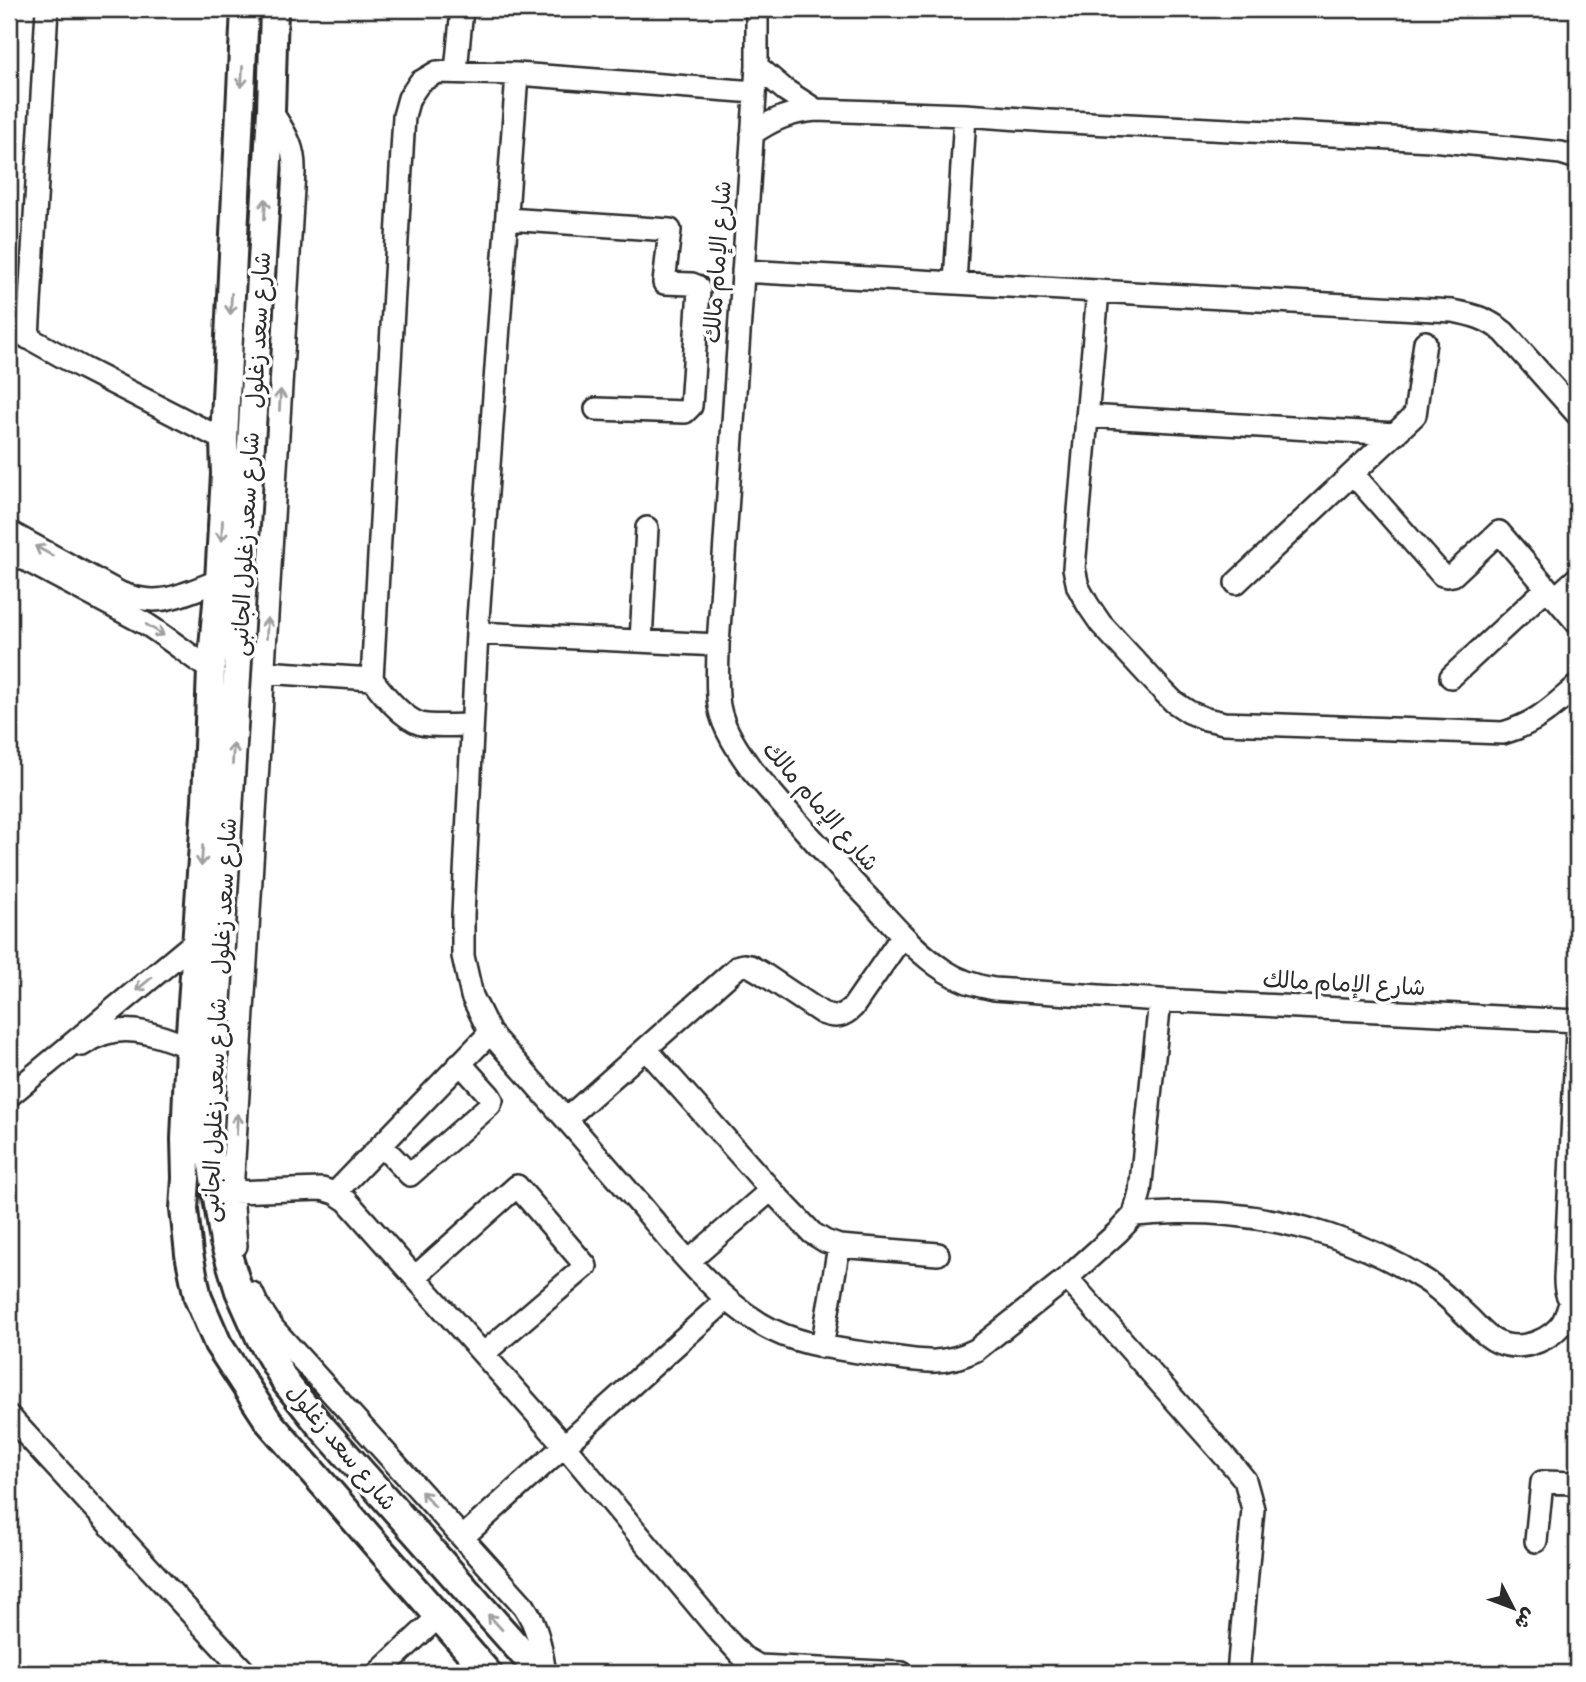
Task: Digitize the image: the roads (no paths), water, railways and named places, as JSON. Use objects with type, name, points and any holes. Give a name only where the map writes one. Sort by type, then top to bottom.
[{"type":"main road","name":"شارع سعد زغلول","points":[[245,9],[224,440],[225,474],[211,670],[218,802],[196,941],[189,1047],[184,1209],[189,1254],[198,1298],[218,1344],[269,1422],[488,1673]]},
{"type":"main road","name":"شارع سعد زغلول","points":[[274,9],[271,111],[218,802],[210,1152],[224,1242],[239,1291],[260,1338],[286,1382],[318,1423],[543,1673]]},
{"type":"street","points":[[28,338],[47,9]]},
{"type":"street","points":[[456,71],[462,9]]},
{"type":"street","name":"شارع الإمام مالك","points":[[757,9],[757,66],[718,646],[719,707],[728,730],[752,770],[917,950],[945,971],[977,986],[1160,1000],[1577,1021]]},
{"type":"street","points":[[757,66],[785,90],[817,110]]},
{"type":"street","points":[[472,725],[422,724],[402,713],[385,698],[372,679],[404,116],[409,97],[420,82],[437,72],[456,71],[755,92]]},
{"type":"street","points":[[517,74],[477,633],[463,915],[463,956],[472,996],[490,1032],[689,1261],[727,1299],[761,1324],[822,1347],[933,1362],[963,1357],[976,1350],[1067,1278],[1134,1215],[1140,1192],[1160,1000]]},
{"type":"street","points":[[752,134],[782,116],[817,110],[965,115],[1431,140],[1561,153],[1577,158]]},
{"type":"street","name":"شارع سعد زغلول الجانبى","points":[[271,111],[292,146],[294,159],[233,1192],[237,1250],[245,1278],[272,1328],[524,1606],[537,1630],[543,1673]]},
{"type":"street","points":[[955,283],[965,115]]},
{"type":"street","points":[[507,219],[670,230],[664,283],[692,284],[699,290],[689,410],[596,409]]},
{"type":"street","points":[[743,271],[1474,314],[1490,321],[1504,332],[1577,414]]},
{"type":"street","points":[[1098,292],[1074,568],[1078,587],[1088,605],[1110,633],[1174,702],[1189,712],[1224,723],[1503,733],[1521,728],[1537,719],[1577,686]]},
{"type":"street","points":[[9,327],[224,440]]},
{"type":"street","points":[[1236,583],[1416,415],[1425,342]]},
{"type":"street","points":[[1087,416],[1396,433]]},
{"type":"street","points":[[1353,474],[1442,575],[1453,575],[1499,532],[1577,624]]},
{"type":"street","points":[[641,642],[647,528]]},
{"type":"street","points":[[9,532],[134,599],[163,601],[219,582]]},
{"type":"street","points":[[9,551],[146,624],[211,670]]},
{"type":"street","points":[[1451,677],[1551,593],[1577,578]]},
{"type":"street","points":[[477,633],[718,646]]},
{"type":"street","points":[[264,672],[372,679]]},
{"type":"street","points":[[566,1119],[739,966],[744,965],[762,973],[822,1013],[840,1017],[853,1007],[903,935]]},
{"type":"street","points":[[9,1096],[196,941]]},
{"type":"street","points":[[9,1108],[86,1042],[103,1034],[121,1030],[140,1031],[189,1047]]},
{"type":"street","points":[[1134,1215],[1178,1212],[1223,1214],[1268,1220],[1311,1230],[1400,1265],[1427,1281],[1487,1337],[1507,1345],[1528,1345],[1548,1337],[1563,1322],[1574,1304],[1565,1291],[1565,1279],[1577,1031]]},
{"type":"street","points":[[335,1193],[490,1032]]},
{"type":"street","points":[[646,1049],[771,1191],[812,1233],[839,1246],[938,1254]]},
{"type":"street","points":[[381,1145],[410,1175],[490,1105],[492,1100],[489,1095],[460,1063]]},
{"type":"street","points":[[415,1277],[517,1186],[586,1266],[482,1354]]},
{"type":"street","points":[[233,1192],[322,1189],[335,1193],[352,1206],[564,1445],[743,1657],[759,1665],[902,1673]]},
{"type":"street","points":[[689,1261],[771,1191]]},
{"type":"street","points":[[822,1347],[839,1246]]},
{"type":"street","points":[[1067,1278],[1245,1480],[1253,1509],[1238,1673]]},
{"type":"street","points":[[463,1537],[727,1299]]},
{"type":"street","points":[[9,1416],[246,1673]]},
{"type":"street","points":[[1536,1541],[1542,1482],[1577,1483]]},
{"type":"street","points":[[378,1673],[438,1617]]}]
